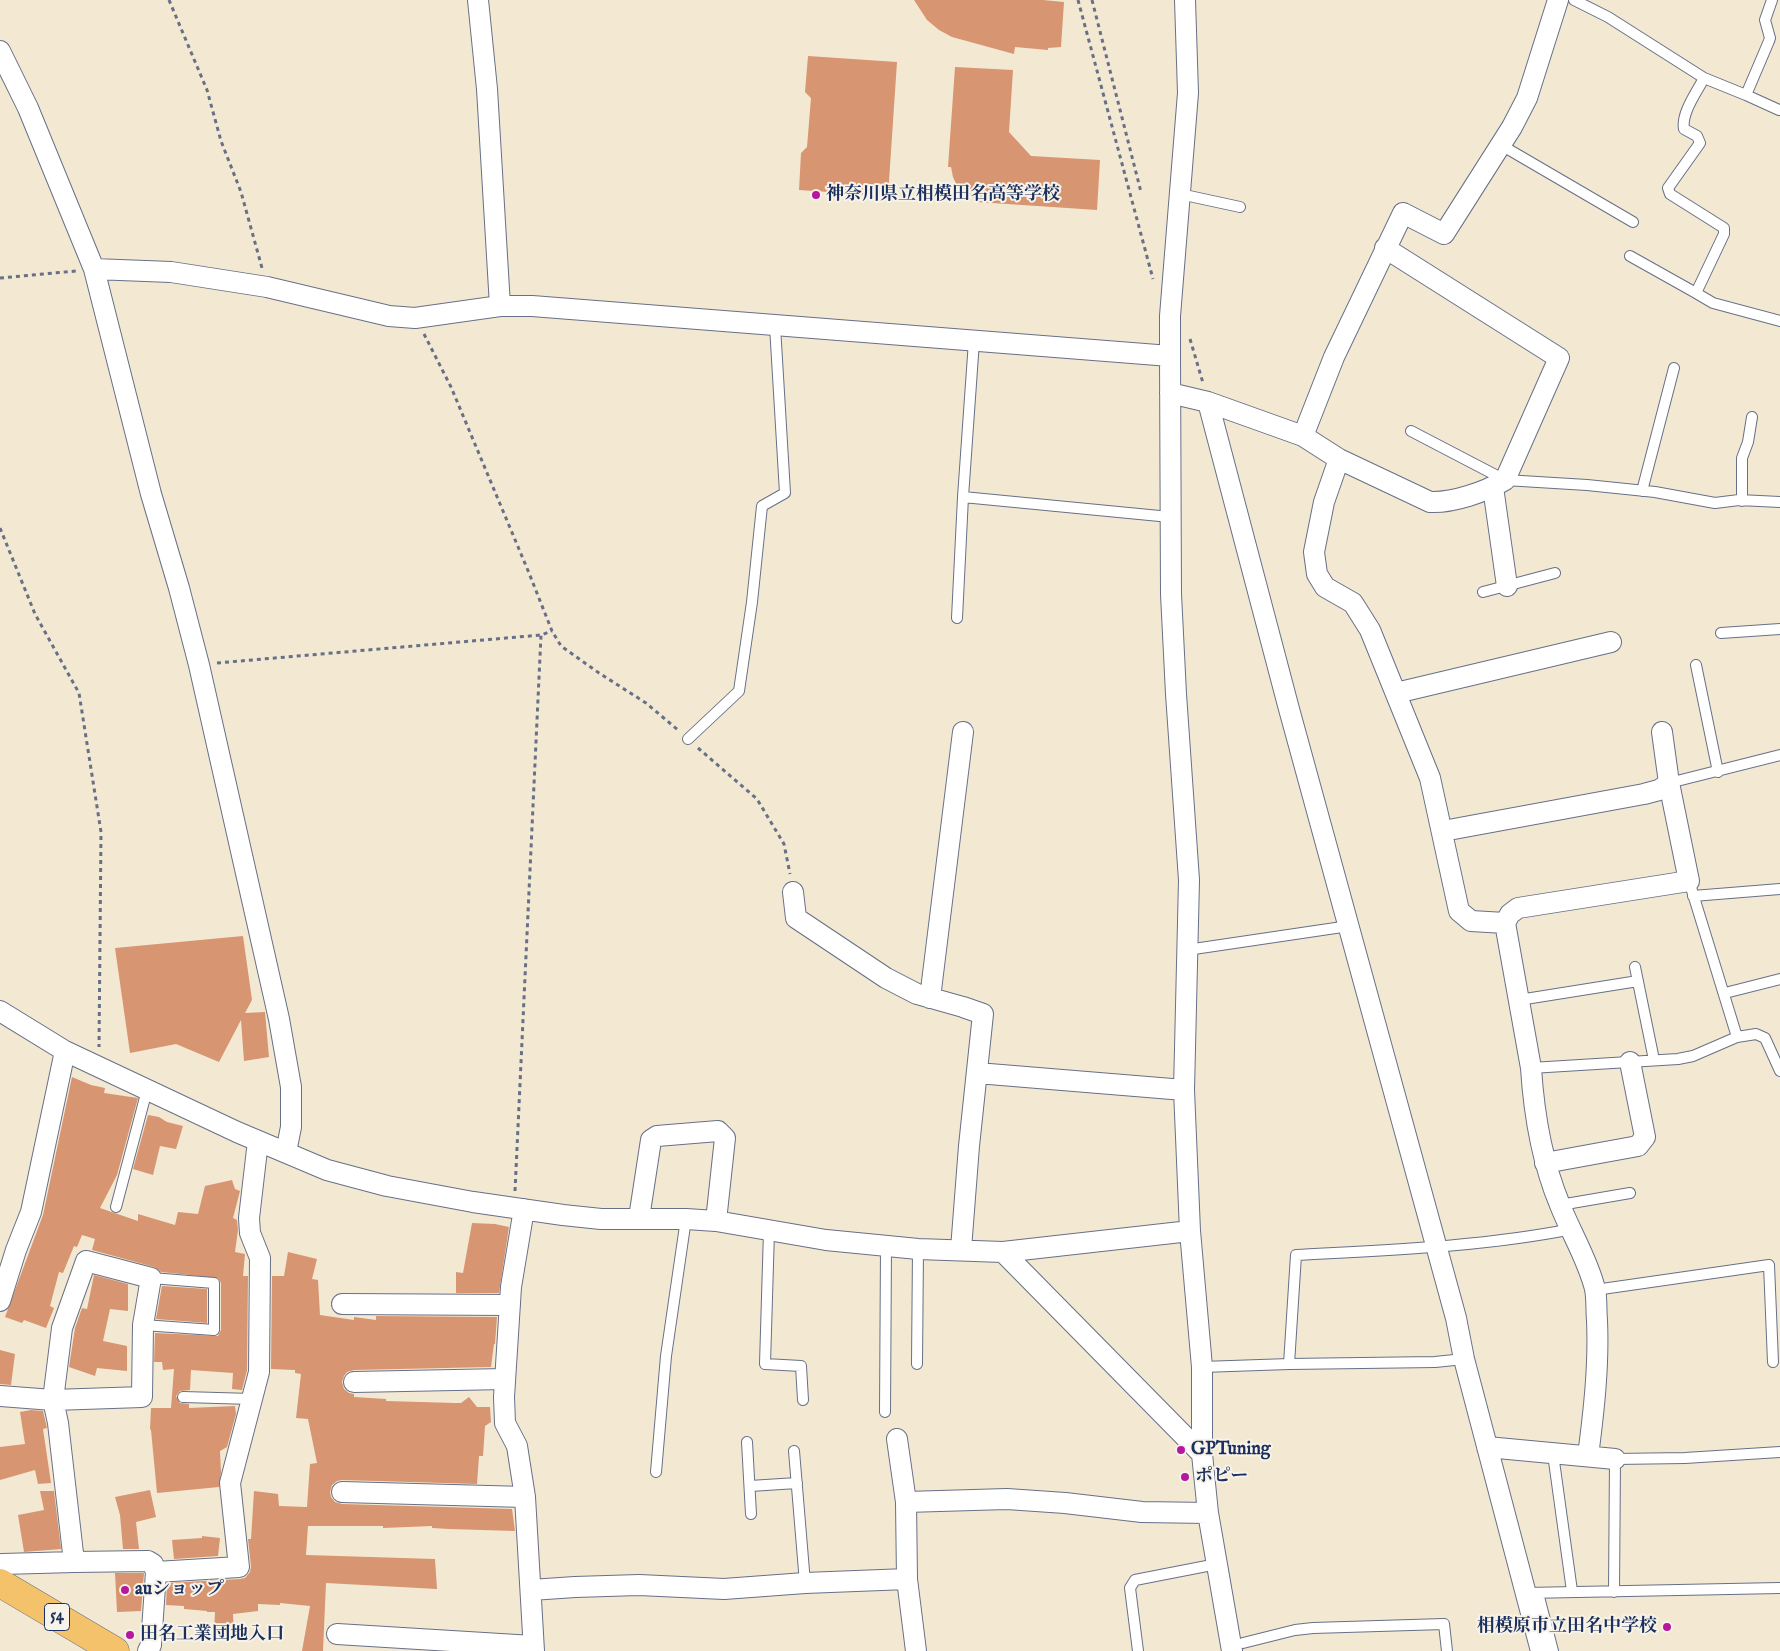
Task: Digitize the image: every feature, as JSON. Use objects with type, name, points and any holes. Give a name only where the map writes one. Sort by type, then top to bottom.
[{"type":"main road","name":"54","points":[[0,1570],[115,1651]]},
{"type":"street","points":[[478,0],[487,89],[500,306]]},
{"type":"street","points":[[1185,0],[1188,93],[1171,307],[1170,356],[1171,594],[1189,880],[1184,1090],[1190,1231],[1202,1367],[1202,1454],[1208,1513],[1217,1564],[1239,1648]]},
{"type":"street","points":[[1303,436],[1334,357],[1403,213],[1444,234],[1501,145],[1526,98],[1558,0]]},
{"type":"street","points":[[0,52],[28,108],[94,269],[151,494],[199,665],[279,1019],[292,1087],[291,1127],[286,1152]]},
{"type":"street","points":[[1385,248],[1558,358],[1499,484],[1507,586]]},
{"type":"street","points":[[94,269],[171,272],[267,287],[389,316],[415,318],[500,306],[532,306],[1170,356]]},
{"type":"street","points":[[1170,393],[1208,402],[1303,436],[1340,459],[1430,502],[1444,503],[1499,484]]},
{"type":"street","points":[[1208,402],[1292,718],[1456,1318],[1464,1360],[1487,1447],[1532,1593],[1541,1651]]},
{"type":"street","points":[[1340,459],[1324,502],[1314,552],[1317,574],[1325,587],[1353,603],[1370,630],[1430,778],[1459,911],[1471,920],[1505,923]]},
{"type":"street","points":[[1396,693],[1610,642]]},
{"type":"street","points":[[930,998],[963,732]]},
{"type":"street","points":[[1588,1456],[1595,1400],[1598,1343],[1595,1290],[1545,1163],[1505,923],[1510,914],[1518,908],[1691,888],[1669,783],[1662,732]]},
{"type":"street","points":[[1443,831],[1644,794],[1659,790],[1669,783]]},
{"type":"street","points":[[793,892],[796,918],[886,978],[917,994],[983,1014],[961,1250]]},
{"type":"street","points":[[0,1011],[65,1051],[258,1141],[327,1170],[387,1186],[519,1208],[601,1219],[640,1218],[716,1221],[826,1240],[918,1249],[1003,1252],[1190,1231]]},
{"type":"street","points":[[0,1301],[8,1247],[32,1212],[65,1051]]},
{"type":"street","points":[[1545,1163],[1638,1146],[1645,1137],[1630,1062]]},
{"type":"street","points":[[977,1073],[1184,1090]]},
{"type":"street","points":[[640,1218],[651,1140],[657,1136],[718,1131],[725,1138],[716,1221]]},
{"type":"street","points":[[156,1572],[239,1567],[230,1483],[259,1372],[260,1258],[250,1232],[249,1218],[258,1141]]},
{"type":"street","points":[[336,1634],[533,1648],[525,1496],[517,1446],[505,1423],[504,1397],[511,1287],[519,1208]]},
{"type":"street","points":[[1003,1252],[1202,1454]]},
{"type":"street","points":[[0,1396],[53,1400],[142,1397],[143,1325],[151,1278],[86,1261],[62,1328],[53,1400],[58,1423],[74,1562]]},
{"type":"street","points":[[342,1304],[510,1305]]},
{"type":"street","points":[[354,1382],[505,1379]]},
{"type":"street","points":[[897,1439],[906,1502],[907,1579],[916,1651]]},
{"type":"street","points":[[1487,1447],[1615,1458]]},
{"type":"street","points":[[342,1492],[525,1496]]},
{"type":"street","points":[[906,1502],[1007,1500],[1065,1503],[1142,1512],[1208,1513]]},
{"type":"street","points":[[0,1570],[74,1562],[148,1560],[153,1564],[156,1572],[151,1645],[148,1651]]},
{"type":"street","points":[[531,1590],[639,1585],[724,1589],[805,1583],[907,1579]]},
{"type":"lane","points":[[1574,0],[1608,17],[1704,78],[1779,110]]},
{"type":"lane","points":[[1746,95],[1770,38],[1765,20],[1772,0]]},
{"type":"lane","points":[[1696,293],[1724,234],[1724,228],[1670,194],[1668,188],[1700,143],[1697,136],[1684,128],[1683,124],[1688,108],[1704,78]]},
{"type":"lane","points":[[1501,145],[1633,222]]},
{"type":"lane","points":[[1180,194],[1240,207]]},
{"type":"lane","points":[[1630,256],[1712,303],[1780,321]]},
{"type":"lane","points":[[688,739],[738,691],[752,602],[762,506],[785,493],[776,326]]},
{"type":"lane","points":[[957,618],[974,341]]},
{"type":"lane","points":[[1642,491],[1674,368]]},
{"type":"lane","points":[[1742,500],[1742,458],[1748,442],[1752,417]]},
{"type":"lane","points":[[1411,431],[1499,484],[1587,485],[1642,491],[1715,503],[1742,500],[1780,502]]},
{"type":"lane","points":[[963,497],[1170,517]]},
{"type":"lane","points":[[1483,592],[1555,573]]},
{"type":"lane","points":[[1721,634],[1780,629]]},
{"type":"lane","points":[[1696,665],[1718,772]]},
{"type":"lane","points":[[1669,783],[1780,755]]},
{"type":"lane","points":[[1737,1037],[1725,993],[1691,888],[1780,889]]},
{"type":"lane","points":[[1187,950],[1349,926]]},
{"type":"lane","points":[[1635,967],[1654,1060]]},
{"type":"lane","points":[[1725,993],[1780,980]]},
{"type":"lane","points":[[1519,1000],[1638,981]]},
{"type":"lane","points":[[1530,1068],[1678,1059],[1693,1056],[1737,1037],[1756,1034],[1765,1038],[1780,1071]]},
{"type":"lane","points":[[116,1207],[148,1090]]},
{"type":"lane","points":[[1560,1205],[1630,1193]]},
{"type":"lane","points":[[656,1472],[666,1356],[686,1219]]},
{"type":"lane","points":[[1289,1364],[1296,1255],[1437,1248],[1530,1238],[1572,1229]]},
{"type":"lane","points":[[769,1231],[765,1364],[802,1366],[803,1400]]},
{"type":"lane","points":[[885,1412],[886,1246]]},
{"type":"lane","points":[[918,1249],[918,1364]]},
{"type":"lane","points":[[1769,1265],[1773,1362]]},
{"type":"lane","points":[[1595,1290],[1780,1265]]},
{"type":"lane","points":[[143,1325],[214,1330],[214,1283],[151,1278]]},
{"type":"lane","points":[[1202,1367],[1464,1360]]},
{"type":"lane","points":[[183,1397],[252,1399]]},
{"type":"lane","points":[[747,1442],[751,1514]]},
{"type":"lane","points":[[794,1451],[805,1583]]},
{"type":"lane","points":[[1614,1592],[1615,1458],[1685,1458],[1780,1452]]},
{"type":"lane","points":[[1553,1454],[1572,1591]]},
{"type":"lane","points":[[750,1486],[797,1483]]},
{"type":"lane","points":[[1138,1651],[1130,1588],[1135,1580],[1217,1564]]},
{"type":"lane","points":[[1554,1651],[1532,1593],[1780,1588]]},
{"type":"lane","points":[[1239,1648],[1304,1629],[1444,1624],[1448,1651]]},
{"type":"path","points":[[169,0],[207,90],[221,141],[241,192],[267,287]]},
{"type":"path","points":[[1078,0],[1155,288]]},
{"type":"path","points":[[1092,0],[1141,192]]},
{"type":"path","points":[[0,278],[94,269]]},
{"type":"path","points":[[415,318],[451,387],[526,564],[552,631],[561,646],[646,703],[757,799],[784,844],[793,892]]},
{"type":"path","points":[[0,528],[35,614],[78,694],[101,832],[99,1068]]},
{"type":"path","points":[[199,665],[541,635],[552,631]]},
{"type":"path","points":[[519,1208],[541,635]]},
{"type":"building","points":[[914,0],[1043,0],[1064,2],[1061,47],[1048,48],[1048,50],[1015,47],[1014,54],[952,37],[939,30],[927,20]]},
{"type":"building","points":[[808,56],[897,62],[888,196],[799,190],[801,153],[807,147],[811,98],[805,92]]},
{"type":"building","points":[[955,67],[1013,70],[1009,132],[1031,156],[1100,160],[1097,210],[977,202],[977,199],[966,195],[958,188],[951,167],[948,167]]},
{"type":"building","points":[[243,936],[252,1000],[245,1013],[265,1012],[269,1057],[244,1061],[241,1020],[219,1062],[176,1044],[130,1053],[115,948]]},
{"type":"building","points":[[72,1077],[91,1085],[105,1088],[104,1093],[138,1098],[117,1175],[100,1208],[138,1221],[138,1214],[175,1225],[178,1212],[198,1214],[205,1186],[232,1180],[235,1189],[240,1191],[233,1218],[237,1220],[238,1230],[235,1252],[245,1254],[243,1276],[248,1276],[247,1370],[242,1390],[232,1389],[233,1373],[191,1370],[190,1390],[180,1391],[176,1396],[180,1403],[189,1404],[189,1408],[235,1406],[236,1414],[227,1447],[220,1451],[221,1472],[219,1487],[157,1493],[150,1429],[151,1408],[171,1408],[174,1369],[163,1370],[162,1362],[154,1362],[155,1333],[218,1336],[221,1330],[221,1283],[218,1278],[161,1272],[154,1267],[92,1250],[95,1239],[82,1235],[77,1247],[74,1246],[63,1273],[59,1272],[50,1306],[54,1308],[46,1328],[24,1320],[22,1323],[5,1317],[43,1215]]},
{"type":"building","points":[[148,1115],[183,1126],[176,1149],[160,1146],[153,1175],[133,1169]]},
{"type":"building","points":[[472,1223],[509,1227],[499,1293],[456,1293],[456,1272],[463,1273]]},
{"type":"building","points":[[288,1252],[317,1259],[312,1279],[318,1280],[320,1315],[354,1320],[354,1317],[376,1320],[376,1316],[497,1317],[491,1367],[354,1370],[347,1372],[342,1382],[344,1389],[354,1394],[354,1397],[386,1399],[386,1401],[461,1403],[469,1397],[477,1407],[490,1407],[491,1422],[485,1426],[483,1456],[479,1456],[477,1484],[342,1480],[332,1485],[330,1492],[335,1502],[342,1504],[512,1509],[515,1531],[432,1528],[432,1526],[383,1528],[383,1526],[308,1526],[306,1555],[435,1559],[437,1589],[326,1583],[323,1651],[302,1651],[310,1606],[280,1603],[280,1605],[258,1604],[258,1611],[233,1614],[234,1635],[214,1633],[215,1612],[184,1609],[184,1606],[166,1605],[167,1583],[240,1579],[245,1578],[250,1572],[248,1539],[251,1539],[254,1491],[278,1494],[279,1506],[307,1507],[310,1464],[317,1463],[308,1419],[296,1418],[301,1374],[295,1373],[295,1370],[271,1369],[272,1276],[284,1276]]},
{"type":"building","points":[[94,1275],[128,1284],[128,1311],[110,1309],[103,1341],[127,1346],[127,1371],[97,1368],[95,1376],[69,1367],[75,1328],[82,1308],[87,1309]]},
{"type":"building","points":[[162,1286],[207,1289],[207,1323],[156,1319]]},
{"type":"building","points":[[0,1350],[15,1354],[11,1385],[0,1384]]},
{"type":"building","points":[[31,1410],[43,1411],[47,1428],[43,1429],[51,1483],[38,1484],[35,1470],[0,1480],[0,1447],[25,1444],[20,1412]]},
{"type":"building","points":[[150,1490],[156,1517],[136,1522],[139,1549],[123,1549],[120,1515],[115,1497]]},
{"type":"building","points":[[40,1491],[54,1491],[61,1549],[24,1552],[18,1515],[44,1510]]},
{"type":"building","points":[[202,1536],[220,1538],[218,1556],[174,1559],[172,1540],[202,1538]]},
{"type":"building","points":[[115,1573],[144,1573],[141,1611],[117,1612]]},
{"type":"place","name":"神奈川県立相模田名高等学校","points":[[816,195]]},
{"type":"place","name":"GPTuning","points":[[1181,1450]]},
{"type":"place","name":"ポピー","points":[[1185,1477]]},
{"type":"place","name":"auショップ","points":[[125,1590]]},
{"type":"place","name":"相模原市立田名中学校","points":[[1667,1627]]},
{"type":"place","name":"田名工業団地入口","points":[[130,1635]]}]
